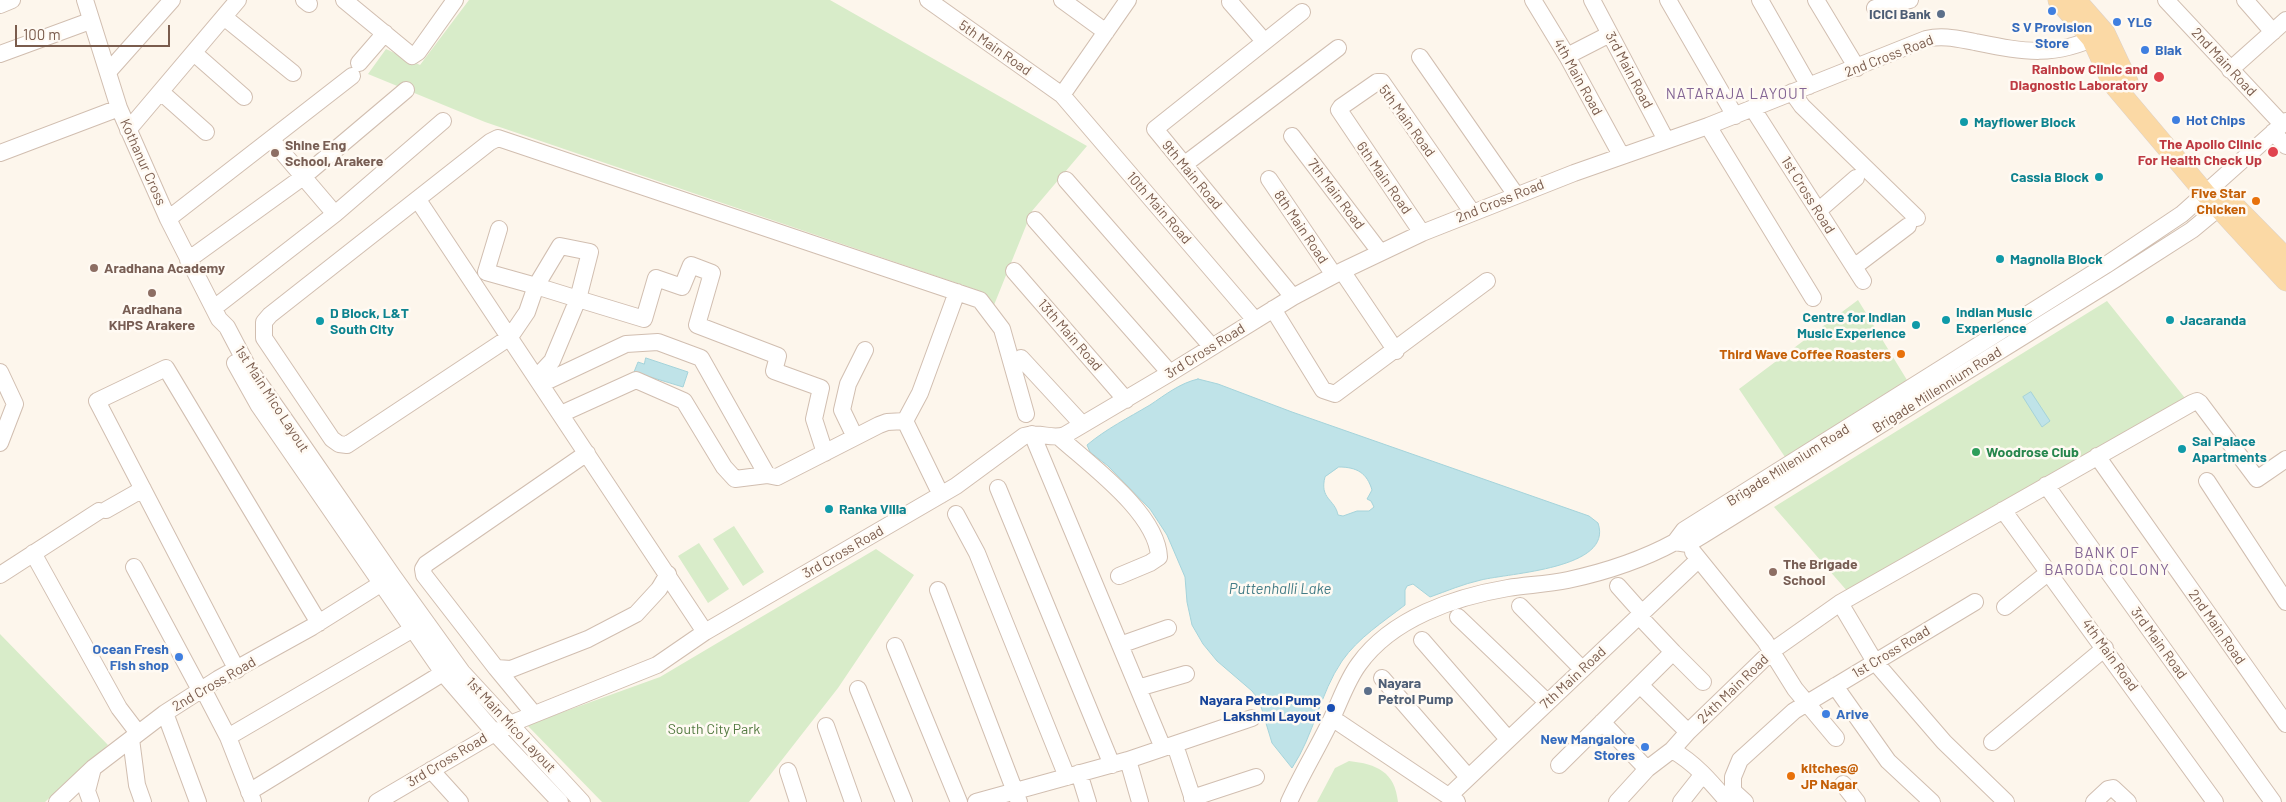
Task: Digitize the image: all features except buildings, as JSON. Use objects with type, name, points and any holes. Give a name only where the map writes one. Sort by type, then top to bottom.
[{"type":"main road","points":[[2058,0],[2098,36]]},
{"type":"main road","points":[[2076,0],[2098,36],[2113,82],[2217,196],[2286,281]]},
{"type":"main road","points":[[2217,196],[2286,258]]},
{"type":"street","points":[[0,5],[12,0]]},
{"type":"street","points":[[108,72],[172,0]]},
{"type":"street","points":[[128,130],[238,0]]},
{"type":"street","points":[[344,0],[412,56],[418,52],[449,2]]},
{"type":"street","name":"5th Main Road","points":[[928,0],[1062,95]]},
{"type":"street","points":[[1062,0],[1106,32]]},
{"type":"street","points":[[1062,95],[1128,0]]},
{"type":"street","name":"4th Main Road","points":[[1532,0],[1567,56],[1621,155]]},
{"type":"street","name":"3rd Main Road","points":[[1592,0],[1666,140]]},
{"type":"street","points":[[1668,0],[1735,116]]},
{"type":"street","points":[[1760,0],[1809,86]]},
{"type":"street","points":[[1816,0],[1857,68]]},
{"type":"street","points":[[1886,4],[1910,0]]},
{"type":"street","name":"2nd Main Road","points":[[2166,0],[2280,126]]},
{"type":"street","points":[[2245,0],[2273,32]]},
{"type":"street","points":[[1230,2],[1264,41]]},
{"type":"street","points":[[0,54],[89,7]]},
{"type":"street","name":"Kothanur Cross","points":[[89,7],[119,108],[128,130],[188,260],[217,314]]},
{"type":"street","name":"9th Main Road","points":[[1293,297],[1155,129],[1157,125],[1302,12]]},
{"type":"street","points":[[224,17],[293,73]]},
{"type":"street","points":[[2230,70],[2286,20]]},
{"type":"street","points":[[168,218],[356,69],[385,33]]},
{"type":"street","points":[[1567,56],[1610,34]]},
{"type":"street","name":"2nd Cross Road","points":[[1380,252],[1472,212],[1621,155],[1735,116],[1936,36],[1946,36],[2026,52],[2050,51],[2098,36]]},
{"type":"street","points":[[1185,164],[1338,48]]},
{"type":"street","points":[[194,53],[244,97]]},
{"type":"street","points":[[1420,57],[1516,195]]},
{"type":"street","name":"5th Main Road","points":[[1347,123],[1339,110],[1341,107],[1376,82],[1382,82],[1472,212]]},
{"type":"street","points":[[188,260],[303,177],[406,90]]},
{"type":"street","points":[[161,92],[206,132]]},
{"type":"street","points":[[1792,92],[1802,106],[1913,222],[1854,267]]},
{"type":"street","name":"10th Main Road","points":[[1062,95],[1255,320]]},
{"type":"street","points":[[0,153],[119,108]]},
{"type":"street","name":"1st Cross Road","points":[[1753,109],[1863,281]]},
{"type":"street","points":[[217,314],[443,121]]},
{"type":"street","name":"6th Main Road","points":[[1347,123],[1422,233]]},
{"type":"street","points":[[1708,126],[1813,298]]},
{"type":"street","points":[[2280,126],[2286,146]]},
{"type":"street","points":[[2217,196],[2280,126]]},
{"type":"street","name":"7th Main Road","points":[[1292,136],[1380,252]]},
{"type":"street","points":[[271,138],[335,214]]},
{"type":"street","points":[[539,381],[552,360],[578,299],[590,252],[560,246],[536,286],[527,312],[510,337],[347,445],[339,444],[332,439],[316,416],[264,338],[264,322],[270,315],[490,142],[498,138],[980,300],[1002,329],[1026,414]]},
{"type":"street","points":[[1818,211],[1856,178]]},
{"type":"street","name":"8th Main Road","points":[[1269,179],[1396,351]]},
{"type":"street","points":[[1066,180],[1212,347]]},
{"type":"street","name":"Brigade Millenium Road","points":[[1287,801],[1332,718],[1345,688],[1366,656],[1384,639],[1430,611],[1467,597],[1592,574],[1642,558],[1681,539],[2182,214],[2217,196]]},
{"type":"street","points":[[418,200],[705,632]]},
{"type":"street","points":[[1035,220],[1170,373]]},
{"type":"street","points":[[499,229],[486,272],[644,319],[656,278],[682,287],[691,265],[712,273],[697,325],[778,356],[774,370],[821,388],[814,419],[825,453]]},
{"type":"street","name":"3rd Cross Road","points":[[1059,437],[1126,400],[1293,297],[1380,252]]},
{"type":"street","name":"13th Main Road","points":[[1014,271],[1126,400]]},
{"type":"street","points":[[1273,310],[1323,390],[1329,394],[1335,394],[1396,351],[1487,281]]},
{"type":"street","points":[[906,421],[920,393],[957,292]]},
{"type":"street","name":"1st Main Mico Layout","points":[[217,314],[220,328],[237,367],[259,406],[344,532],[388,580],[462,672],[582,802]]},
{"type":"street","points":[[539,381],[626,344],[658,342],[701,358],[768,475]]},
{"type":"street","points":[[855,437],[842,410],[848,384],[866,350]]},
{"type":"street","points":[[1021,358],[1082,424]]},
{"type":"street","points":[[237,670],[97,402],[166,368],[319,623]]},
{"type":"street","points":[[0,372],[15,404],[0,443]]},
{"type":"street","points":[[561,414],[636,380],[684,400],[724,467],[735,479],[768,475],[777,478],[887,422],[906,421]]},
{"type":"street","points":[[1681,539],[1772,651],[1840,603],[2197,401],[2257,479],[2286,458]]},
{"type":"street","points":[[906,421],[941,495]]},
{"type":"street","points":[[1119,576],[1150,563],[1159,557],[1152,530],[1132,504],[1059,437],[1032,434],[1138,688],[1169,746],[1193,800],[1256,777]]},
{"type":"street","name":"3rd Cross Road","points":[[387,800],[431,770],[510,724],[648,670],[705,632],[941,495],[968,478],[1018,440],[1032,434]]},
{"type":"street","points":[[534,714],[424,575],[422,569],[426,564],[587,453]]},
{"type":"street","name":"2nd Main Road","points":[[2097,456],[2286,724]]},
{"type":"street","points":[[2207,481],[2286,602]]},
{"type":"street","name":"3rd Main Road","points":[[2046,485],[2273,802]]},
{"type":"street","points":[[998,488],[1120,762],[1140,802]]},
{"type":"street","points":[[0,575],[102,510],[143,489]]},
{"type":"street","name":"4th Main Road","points":[[2003,510],[2215,802]]},
{"type":"street","points":[[956,514],[977,553],[1073,775],[1088,802]]},
{"type":"street","points":[[33,553],[134,736],[137,785],[143,802]]},
{"type":"street","name":"7th Main Road","points":[[1453,799],[1468,777],[1698,560]]},
{"type":"street","points":[[134,567],[228,738],[251,797],[443,672]]},
{"type":"street","points":[[2005,607],[2049,572]]},
{"type":"street","points":[[496,668],[511,669],[588,638],[636,614],[659,589],[668,574]]},
{"type":"street","name":"2nd Cross Road","points":[[57,802],[93,768],[165,713],[202,689],[319,623],[388,580]]},
{"type":"street","name":"1st Main Mico Layout","points":[[388,580],[413,628],[443,672],[494,732],[560,802]]},
{"type":"street","points":[[1618,586],[1673,652],[1702,682]]},
{"type":"street","points":[[938,590],[1017,796]]},
{"type":"street","name":"1st Cross Road","points":[[1808,703],[1975,602]]},
{"type":"street","points":[[1840,603],[1875,662],[1944,742],[2006,802]]},
{"type":"street","points":[[1520,606],[1582,669]]},
{"type":"street","points":[[1458,617],[1547,702]]},
{"type":"street","points":[[228,738],[413,628]]},
{"type":"street","points":[[1120,645],[1168,628]]},
{"type":"street","points":[[1422,640],[1508,739]]},
{"type":"street","points":[[895,646],[959,802]]},
{"type":"street","points":[[1992,742],[2104,648]]},
{"type":"street","name":"24th Main Road","points":[[1617,802],[1648,769],[1672,750],[1688,732],[1772,651],[1795,688],[1836,738]]},
{"type":"street","points":[[1559,765],[1673,652]]},
{"type":"street","points":[[1138,688],[1186,674]]},
{"type":"street","points":[[1382,678],[1468,777]]},
{"type":"street","points":[[1640,685],[1688,732]]},
{"type":"street","points":[[1835,686],[1888,761],[1932,802]]},
{"type":"street","points":[[858,689],[904,802]]},
{"type":"street","points":[[1672,750],[1686,758],[1730,797],[1740,760],[1794,711],[1808,703]]},
{"type":"street","points":[[165,713],[198,802]]},
{"type":"street","points":[[976,802],[1017,796],[1073,775],[1120,762],[1252,718]]},
{"type":"street","points":[[1332,718],[1453,799]]},
{"type":"street","points":[[1602,722],[1648,769]]},
{"type":"street","points":[[826,726],[853,802]]},
{"type":"street","points":[[91,802],[87,791],[93,768]]},
{"type":"street","points":[[431,770],[460,802]]},
{"type":"street","points":[[788,771],[798,802]]},
{"type":"street","points":[[1681,802],[1703,774]]},
{"type":"street","points":[[1843,784],[1857,802]]},
{"type":"street","points":[[2094,802],[2108,789],[2113,788],[2128,802]]},
{"type":"green space","points":[[469,0],[830,0],[1087,146],[1032,211],[994,305],[983,292],[485,122],[368,74],[386,49],[420,65]]},
{"type":"green space","points":[[1858,300],[1907,380],[1785,457],[1739,389]]},
{"type":"green space","name":"Woodrose Club","points":[[2107,301],[2185,398],[1848,592],[1774,507]]},
{"type":"green space","points":[[734,526],[764,572],[743,586],[713,539]]},
{"type":"green space","points":[[699,543],[729,589],[708,603],[678,556]]},
{"type":"green space","name":"South City Park","points":[[876,549],[914,575],[838,688],[749,802],[602,802],[527,725],[660,677]]},
{"type":"green space","points":[[0,634],[108,745],[45,802],[0,802]]},
{"type":"green space","points":[[1349,761],[1368,764],[1383,771],[1393,783],[1398,802],[1317,802],[1335,768]]},
{"type":"water","points":[[646,358],[688,372],[683,387],[634,372],[638,362],[644,364]]},
{"type":"water","name":"Puttenhalli Lake","points":[[1198,379],[1218,384],[1292,412],[1589,516],[1598,523],[1599,538],[1590,550],[1575,559],[1556,566],[1481,580],[1430,597],[1413,584],[1407,586],[1405,590],[1405,605],[1363,638],[1348,653],[1334,673],[1306,742],[1292,768],[1272,743],[1259,700],[1252,691],[1217,661],[1203,644],[1192,625],[1187,602],[1185,577],[1167,535],[1150,509],[1108,466],[1090,452],[1087,445],[1109,429],[1173,390],[1185,383]],"holes":[[[1339,467],[1356,470],[1367,479],[1372,490],[1367,499],[1371,501],[1374,507],[1369,511],[1357,511],[1343,516],[1338,515],[1324,490],[1324,484],[1325,477]]]},
{"type":"water","name":"Woodrose Club","points":[[2031,392],[2050,421],[2042,427],[2023,397]]},
{"type":"place","name":"S V Provision Store","points":[[2052,11]]},
{"type":"place","name":"ICICI Bank","points":[[1941,14]]},
{"type":"place","name":"YLG","points":[[2117,22]]},
{"type":"place","name":"Blak","points":[[2145,50]]},
{"type":"place","name":"Rainbow Clinic and Diagnostic Laboratory","points":[[2159,77]]},
{"type":"place","name":"Hot Chips","points":[[2176,120]]},
{"type":"place","name":"Mayflower Block","points":[[1964,122]]},
{"type":"place","name":"The Apollo Clinic For Health Check Up","points":[[2273,152]]},
{"type":"place","name":"Shine Eng School, Arakere","points":[[275,153]]},
{"type":"place","name":"Cassia Block","points":[[2099,177]]},
{"type":"place","name":"Five Star Chicken","points":[[2256,201]]},
{"type":"place","name":"Magnolia Block","points":[[2000,259]]},
{"type":"place","name":"Aradhana Academy","points":[[94,268]]},
{"type":"place","name":"Aradhana KHPS Arakere","points":[[152,293]]},
{"type":"place","name":"Indian Music Experience","points":[[1946,320]]},
{"type":"place","name":"Jacaranda","points":[[2170,320]]},
{"type":"place","name":"D Block, L&T South City","points":[[320,321]]},
{"type":"place","name":"Centre for Indian Music Experience","points":[[1916,325]]},
{"type":"place","name":"Third Wave Coffee Roasters","points":[[1901,354]]},
{"type":"place","name":"Sai Palace Apartments","points":[[2182,449]]},
{"type":"place","name":"Woodrose Club","points":[[1976,452]]},
{"type":"place","name":"Ranka Villa","points":[[829,509]]},
{"type":"place","name":"The Brigade School","points":[[1773,572]]},
{"type":"place","name":"Ocean Fresh Fish shop","points":[[179,657]]},
{"type":"place","name":"Nayara Petrol Pump","points":[[1368,691]]},
{"type":"place","name":"Nayara Petrol Pump Lakshmi Layout","points":[[1331,708]]},
{"type":"place","name":"Arive","points":[[1826,714]]},
{"type":"place","name":"New Mangalore Stores","points":[[1645,747]]},
{"type":"place","name":"kitches@ JP Nagar","points":[[1791,776]]},
{"type":"district","name":"NATARAJA LAYOUT","points":[[1737,94]]},
{"type":"district","name":"BANK OF BARODA COLONY","points":[[2107,562]]}]
